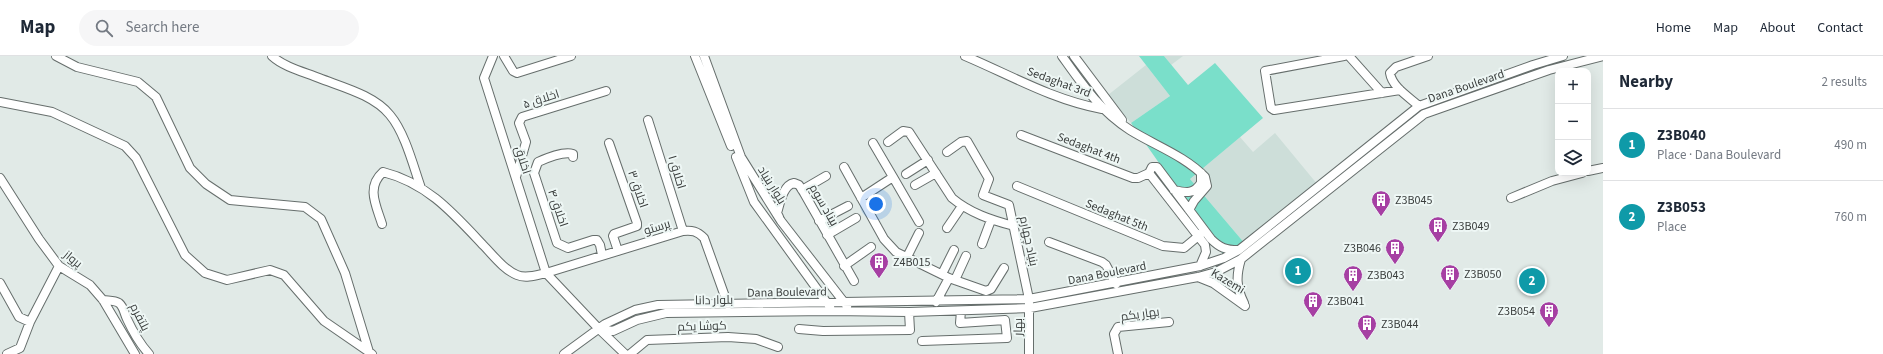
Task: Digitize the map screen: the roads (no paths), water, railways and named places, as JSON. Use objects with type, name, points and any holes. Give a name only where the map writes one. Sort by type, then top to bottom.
[{"type":"street","points":[[56,56],[77,67],[138,82],[156,96],[190,168],[206,184],[230,200],[305,207],[321,220],[345,273],[371,353]]},
{"type":"street","points":[[272,56],[286,65],[375,102],[389,113],[397,125],[421,188]]},
{"type":"street","name":"اخلاق","points":[[493,56],[484,78],[546,273]]},
{"type":"street","points":[[504,56],[513,71],[517,73],[571,56]]},
{"type":"street","name":"بلوار بنیاد","points":[[695,56],[754,202],[830,307]]},
{"type":"street","name":"بلوار بنیاد","points":[[704,56],[741,157],[781,221],[847,307]]},
{"type":"street","name":"Sedaghat 3rd","points":[[965,56],[1043,92],[1077,104],[1102,109]]},
{"type":"street","points":[[1062,56],[1102,109],[1128,129],[1200,172],[1205,177],[1207,186],[1194,201],[1189,210]]},
{"type":"street","points":[[1074,56],[1128,129]]},
{"type":"street","points":[[1344,56],[1265,71],[1271,108],[1274,110],[1400,90]]},
{"type":"street","points":[[1349,56],[1382,93]]},
{"type":"street","points":[[1419,106],[1400,90],[1391,79],[1390,73],[1396,67],[1428,56]]},
{"type":"street","name":"Dana Boulevard","points":[[1030,304],[1200,266],[1224,258],[1239,250],[1419,106],[1563,56]]},
{"type":"street","name":"Dana Boulevard","points":[[847,307],[936,302],[1030,304],[1198,277],[1216,272],[1241,259],[1424,114],[1549,70],[1603,56]]},
{"type":"street","name":"اخلاق ۵","points":[[516,178],[526,146],[519,123],[522,117],[606,91]]},
{"type":"street","points":[[0,102],[52,112],[125,146],[136,158],[185,256],[205,274],[227,280],[270,270],[284,275],[324,321],[371,353]]},
{"type":"street","name":"اخلاق ۱","points":[[648,120],[683,231]]},
{"type":"street","points":[[888,142],[903,131],[909,132],[952,198],[962,206],[991,220],[1014,226]]},
{"type":"street","name":"Sedaghat 4th","points":[[1021,135],[1133,178],[1138,178],[1149,173],[1150,168],[1157,167],[1174,190]]},
{"type":"street","name":"بنیاد چهارم","points":[[947,152],[964,140],[969,143],[989,179],[983,195],[1009,205],[1030,304]]},
{"type":"street","name":"اخلاق ۳","points":[[609,143],[637,223],[637,226],[614,234],[613,236],[618,251]]},
{"type":"street","points":[[873,143],[919,222]]},
{"type":"street","name":"اخلاق ۴","points":[[573,156],[573,154],[569,153],[546,158],[538,162],[534,173],[557,243],[568,248],[592,240],[597,240],[600,245],[602,255]]},
{"type":"street","points":[[906,174],[928,160]]},
{"type":"street","points":[[844,167],[884,239],[896,252],[949,277],[988,291],[1004,268]]},
{"type":"street","points":[[1591,171],[1603,168]]},
{"type":"street","name":"پرستو","points":[[382,224],[373,192],[376,178],[383,172],[396,175],[435,197],[450,210],[503,267],[512,273],[527,277],[546,273],[683,231],[692,230],[699,233],[704,238],[728,305]]},
{"type":"street","points":[[1174,190],[1188,193],[1194,192],[1201,183],[1200,172]]},
{"type":"street","points":[[915,185],[936,173]]},
{"type":"street","points":[[1149,173],[1202,233],[1218,246],[1227,250],[1239,250]]},
{"type":"street","points":[[802,190],[826,176]]},
{"type":"street","points":[[1511,198],[1552,181],[1571,176]]},
{"type":"street","points":[[861,198],[893,177]]},
{"type":"street","name":"پرواز","points":[[0,178],[39,239],[59,266],[90,285],[103,300],[135,354]]},
{"type":"street","name":"بیناد سوم","points":[[781,221],[777,213],[786,189],[790,184],[794,183],[799,185],[844,266],[854,281]]},
{"type":"street","name":"Sedaghat 5th","points":[[1017,186],[1163,246],[1184,248],[1202,233]]},
{"type":"street","points":[[1174,190],[1189,210],[1202,233],[1206,252],[1200,266]]},
{"type":"street","points":[[819,221],[848,206]]},
{"type":"street","points":[[947,228],[962,206]]},
{"type":"street","points":[[827,236],[856,218]]},
{"type":"street","points":[[982,244],[991,220]]},
{"type":"street","points":[[907,257],[919,233]]},
{"type":"street","points":[[1049,242],[1102,262],[1106,265],[1116,284]]},
{"type":"street","points":[[844,266],[872,247]]},
{"type":"street","points":[[949,277],[954,250]]},
{"type":"street","points":[[936,302],[949,277],[966,256]]},
{"type":"street","name":"Kazemi","points":[[1198,277],[1218,286],[1245,306],[1236,282],[1241,259]]},
{"type":"street","points":[[7,354],[20,348],[30,322],[59,266]]},
{"type":"street","points":[[546,273],[625,354]]},
{"type":"street","points":[[0,283],[19,317],[30,322]]},
{"type":"street","name":"پلتفرم","points":[[103,300],[115,301],[124,308],[126,319],[149,354]]},
{"type":"street","name":"بلوار دانا","points":[[599,329],[613,331],[637,320],[666,313],[830,307],[909,312],[961,311],[1030,304]]},
{"type":"street","name":"بهار","points":[[1029,354],[1030,304]]},
{"type":"street","name":"Dana Boulevard","points":[[564,354],[604,324],[635,310],[658,305],[830,307]]},
{"type":"street","points":[[922,342],[1007,338],[1005,320],[960,323],[961,311]]},
{"type":"street","points":[[799,329],[823,331],[910,330],[909,312]]},
{"type":"street","name":"بهار یکم","points":[[1118,354],[1114,334],[1118,328],[1169,322]]},
{"type":"street","name":"کوشا یکم","points":[[630,354],[647,340],[728,336],[756,339],[778,347]]},
{"type":"place","name":"Z3B045","points":[[1381,217]]},
{"type":"place","name":"Z3B049","points":[[1438,243]]},
{"type":"place","name":"Z3B046","points":[[1395,265]]},
{"type":"place","name":"Z3B040","points":[[1298,271]]},
{"type":"place","name":"Z4B015","points":[[879,279]]},
{"type":"place","name":"Z3B053","points":[[1532,281]]},
{"type":"place","name":"Z3B050","points":[[1450,291]]},
{"type":"place","name":"Z3B043","points":[[1353,292]]},
{"type":"place","name":"Z3B041","points":[[1313,318]]},
{"type":"place","name":"Z3B054","points":[[1549,328]]},
{"type":"place","name":"Z3B044","points":[[1367,341]]}]
